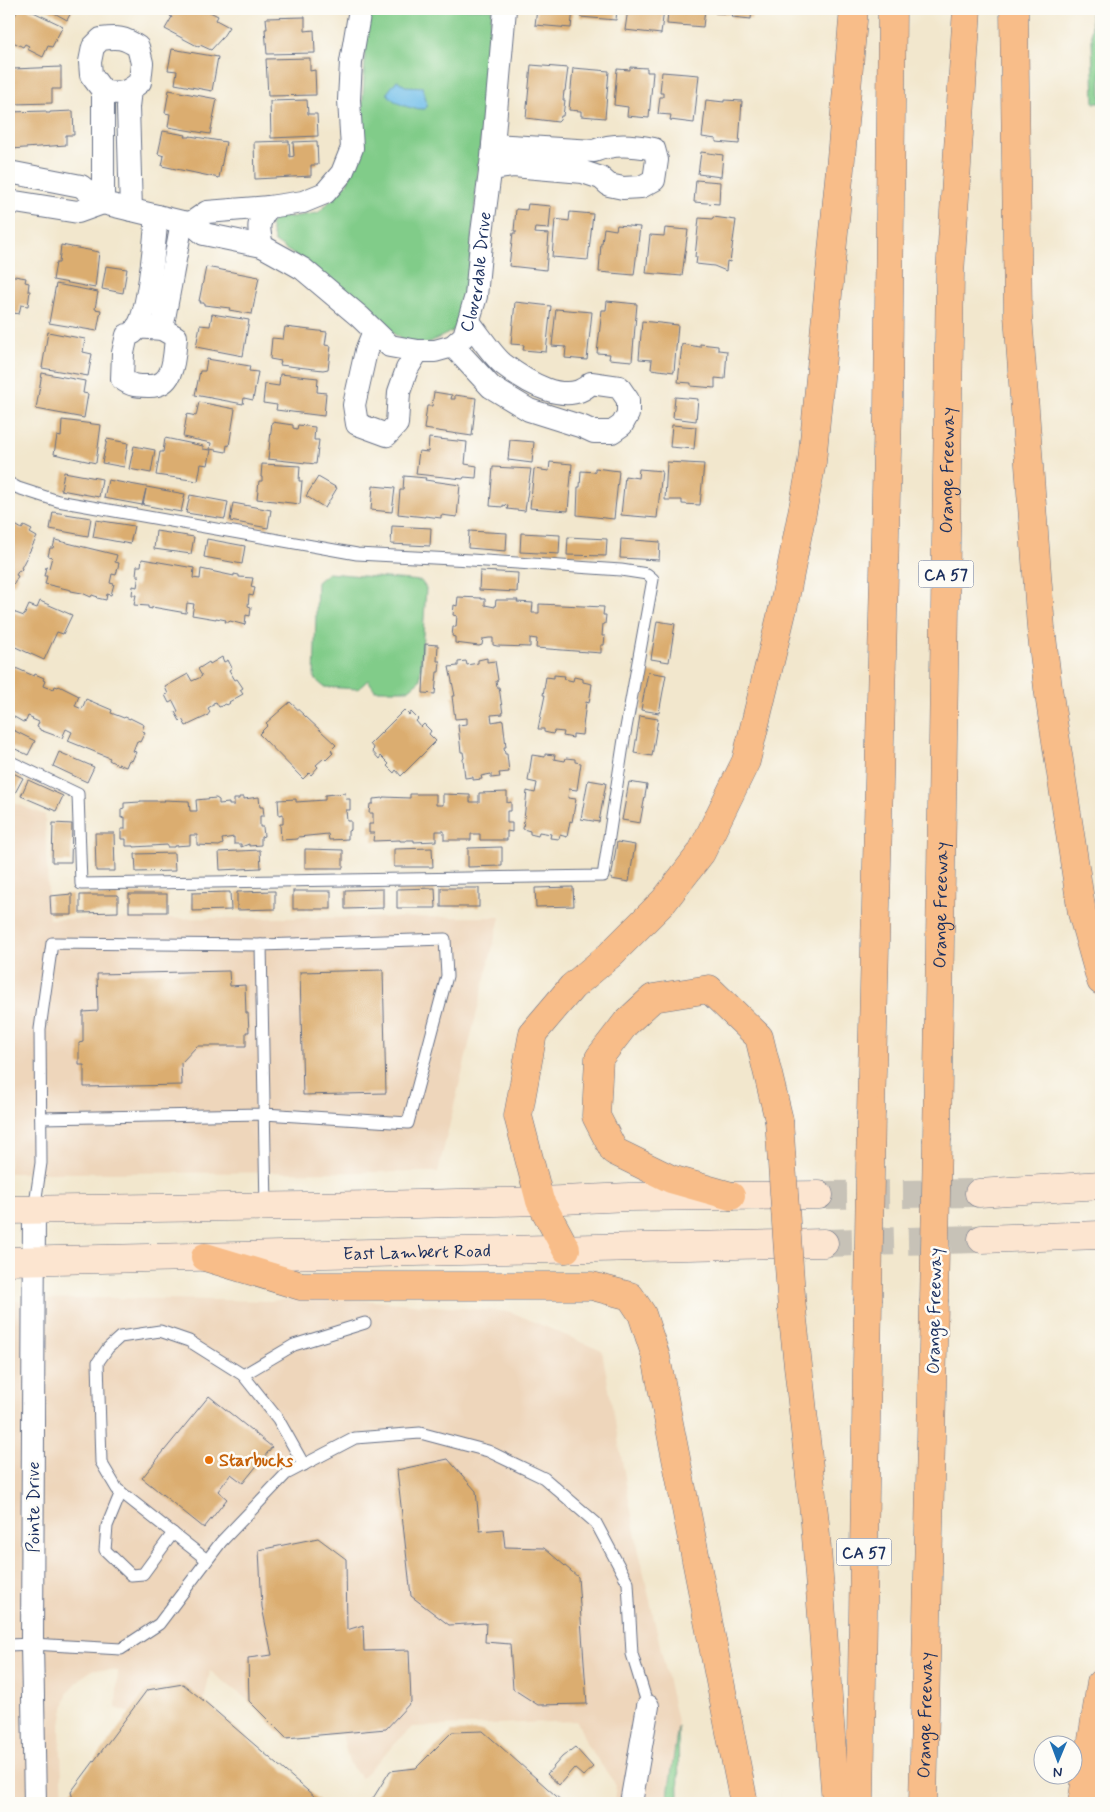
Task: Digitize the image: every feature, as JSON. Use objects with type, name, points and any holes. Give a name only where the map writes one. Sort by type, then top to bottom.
[{"type":"highway","points":[[566,1249],[540,1201],[518,1116],[532,1033],[572,987],[610,954],[664,901],[701,853],[746,761],[784,604],[812,462],[854,9]]},
{"type":"highway","name":"CA 57","points":[[860,1803],[871,1112],[888,410],[892,9]]},
{"type":"highway","name":"Orange Freeway","points":[[923,1803],[937,1139],[950,274],[967,9]]},
{"type":"highway","points":[[1013,20],[1018,315],[1042,628],[1048,688],[1082,913],[1101,981]]},
{"type":"highway","points":[[731,1196],[671,1179],[614,1151],[596,1116],[599,1058],[626,1023],[653,998],[709,988],[759,1037],[779,1120],[792,1310],[815,1523],[836,1803]]},
{"type":"highway","points":[[205,1257],[301,1286],[592,1286],[630,1296],[642,1314],[656,1356],[744,1803]]},
{"type":"highway","points":[[1082,1803],[1101,1683]]},
{"type":"main road","points":[[979,1193],[1101,1185]]},
{"type":"main road","points":[[21,1210],[266,1207],[540,1201],[629,1197],[819,1195]]},
{"type":"main road","points":[[982,1239],[1101,1235]]},
{"type":"main road","name":"East Lambert Road","points":[[22,1261],[824,1243]]},
{"type":"street","points":[[162,329],[187,223],[207,212],[303,202],[325,193],[342,173],[352,148],[349,100],[351,62],[359,15],[362,9]]},
{"type":"street","name":"Cloverdale Drive","points":[[9,172],[81,186],[103,203],[187,223],[204,234],[262,246],[303,269],[390,346],[418,351],[435,351],[453,346],[464,336],[476,296],[493,146],[505,9]]},
{"type":"street","points":[[9,201],[78,212],[103,203],[103,91],[91,75],[90,62],[93,48],[101,38],[114,37],[126,39],[138,46],[142,63],[140,82],[130,90],[115,94],[103,91]]},
{"type":"street","points":[[130,90],[128,107],[131,210]]},
{"type":"street","points":[[490,169],[514,166],[582,172],[601,178],[609,185],[624,188],[641,187],[654,180],[657,160],[654,149],[632,145],[607,146],[594,151],[493,146]]},
{"type":"street","points":[[601,178],[599,156],[607,146]]},
{"type":"street","points":[[262,246],[258,229],[260,218],[269,207]]},
{"type":"street","points":[[137,327],[162,329],[176,338],[174,361],[167,380],[158,387],[132,386],[122,378],[123,353],[127,335],[134,332],[143,316],[157,216]]},
{"type":"street","points":[[453,346],[491,387],[529,410],[594,432],[612,432],[622,425],[628,414],[628,400],[619,387],[592,383],[584,390],[567,394],[540,388],[502,363],[469,322]]},
{"type":"street","points":[[374,330],[366,350],[354,405],[357,424],[387,435],[397,424],[399,392],[407,369],[418,351]]},
{"type":"street","points":[[583,427],[580,409],[584,390]]},
{"type":"street","name":"Pointe Drive","points":[[21,1210],[35,1803]]},
{"type":"street","points":[[631,1803],[648,1706]]},
{"type":"lane","points":[[9,483],[18,488],[58,501],[357,554],[621,570],[647,574],[653,579],[624,739],[603,876],[80,884],[78,794],[9,762]]},
{"type":"lane","points":[[21,1210],[41,1163],[40,1029],[52,943],[261,945],[445,939],[447,976],[408,1123],[264,1114],[41,1118]]},
{"type":"lane","points":[[261,945],[266,1207]]},
{"type":"lane","points":[[242,1376],[294,1346],[365,1322]]},
{"type":"lane","points":[[207,1560],[121,1492],[101,1462],[98,1362],[108,1348],[120,1337],[160,1331],[188,1341],[242,1376],[278,1419],[304,1465]]},
{"type":"lane","points":[[9,1645],[32,1644],[121,1649],[159,1624],[221,1542],[286,1474],[355,1438],[420,1433],[488,1451],[544,1478],[596,1523],[628,1584],[632,1654],[648,1706]]},
{"type":"lane","points":[[121,1492],[107,1526],[105,1550],[131,1575],[143,1574],[173,1532]]},
{"type":"shaded area","points":[[9,801],[45,815],[49,919],[500,917],[438,1172],[9,1173]]},
{"type":"shaded area","points":[[311,1296],[511,1312],[602,1351],[637,1543],[678,1726],[679,1803],[614,1803],[616,1785],[587,1745],[577,1721],[412,1727],[361,1778],[349,1763],[342,1733],[286,1738],[249,1701],[210,1671],[204,1701],[183,1684],[147,1690],[130,1713],[116,1708],[118,1671],[94,1669],[82,1677],[67,1694],[60,1729],[63,1803],[9,1803],[9,1301],[106,1298],[271,1301]]},
{"type":"green space","points":[[369,9],[492,9],[464,311],[453,331],[426,344],[403,341],[374,318],[342,287],[275,242],[270,225],[275,216],[291,217],[318,213],[347,184],[360,149],[365,60],[363,36]]},
{"type":"green space","points":[[1091,9],[1101,9],[1101,103],[1094,103]]},
{"type":"green space","points":[[328,573],[421,581],[426,588],[420,680],[408,690],[375,690],[368,680],[358,689],[324,687],[314,678],[317,582]]},
{"type":"green space","points":[[678,1726],[679,1803],[667,1803]]},
{"type":"water","points":[[397,80],[405,86],[423,87],[427,105],[425,109],[403,105],[390,97],[387,93]]},
{"type":"building","points":[[18,9],[27,9],[63,26],[52,47],[48,46],[43,57],[27,49],[29,46],[25,44],[23,47],[9,40],[9,28]]},
{"type":"building","points":[[47,9],[73,9],[67,20]]},
{"type":"building","points":[[174,9],[204,9],[218,16],[216,20],[229,27],[211,50],[200,45],[199,47],[165,29]]},
{"type":"building","points":[[306,9],[322,9],[321,13]]},
{"type":"building","points":[[537,9],[573,9],[571,28],[535,25]]},
{"type":"building","points":[[581,9],[617,9],[616,20],[580,17]]},
{"type":"building","points":[[628,9],[664,9],[661,34],[625,30]]},
{"type":"building","points":[[668,9],[705,9],[703,27],[667,24]]},
{"type":"building","points":[[716,9],[752,9],[751,19],[732,17],[733,14],[715,13]]},
{"type":"building","points":[[305,17],[305,31],[314,30],[315,53],[267,54],[266,18]]},
{"type":"building","points":[[172,49],[218,57],[212,91],[175,84],[177,71],[168,70]]},
{"type":"building","points":[[310,58],[310,71],[315,70],[316,95],[268,96],[266,59]]},
{"type":"building","points":[[531,65],[568,68],[563,100],[565,100],[563,116],[561,116],[558,122],[526,118]]},
{"type":"building","points":[[61,67],[61,89],[52,89],[52,103],[14,104],[13,69]]},
{"type":"building","points":[[630,67],[647,68],[647,72],[653,72],[649,118],[627,116],[628,107],[614,105],[617,69],[630,70]]},
{"type":"building","points":[[573,68],[609,71],[605,118],[581,116],[581,111],[569,110]]},
{"type":"building","points":[[662,72],[699,75],[694,123],[670,120],[671,115],[658,114],[660,97],[663,97],[663,93],[660,93]]},
{"type":"building","points":[[169,90],[217,99],[210,134],[168,127],[170,114],[165,113]]},
{"type":"building","points":[[307,100],[308,114],[317,114],[318,136],[271,138],[270,101]]},
{"type":"building","points":[[706,100],[742,101],[739,144],[716,142],[716,139],[702,137]]},
{"type":"building","points":[[46,111],[46,113],[50,113],[73,111],[74,135],[66,135],[66,145],[11,149],[10,112]]},
{"type":"building","points":[[163,131],[186,135],[185,137],[190,136],[226,142],[219,178],[162,166],[164,156],[158,154]]},
{"type":"building","points":[[289,141],[290,157],[294,156],[293,142],[317,141],[318,165],[311,165],[311,176],[255,179],[254,142]]},
{"type":"building","points":[[701,152],[723,155],[721,177],[698,174]]},
{"type":"building","points":[[696,180],[720,182],[719,204],[694,202]]},
{"type":"building","points":[[528,204],[551,206],[549,229],[535,228],[534,233],[549,234],[546,270],[509,266],[513,233],[516,233],[514,231],[516,209],[527,210]]},
{"type":"building","points":[[570,212],[593,214],[588,260],[552,257],[555,219],[569,221]]},
{"type":"building","points":[[713,217],[736,220],[730,262],[727,261],[726,271],[714,266],[696,264],[699,218],[713,219]]},
{"type":"building","points":[[617,225],[640,227],[634,275],[599,272],[604,228],[616,230]]},
{"type":"building","points":[[665,228],[688,230],[682,276],[646,273],[650,235],[664,236]]},
{"type":"building","points":[[9,233],[14,234],[10,257],[9,257]]},
{"type":"building","points":[[61,245],[99,252],[95,288],[53,280],[56,263],[59,263]]},
{"type":"building","points":[[106,266],[127,269],[123,293],[102,289]]},
{"type":"building","points":[[206,267],[259,277],[252,314],[200,303]]},
{"type":"building","points":[[9,275],[26,278],[25,282],[29,283],[28,306],[21,305],[19,314],[9,312]]},
{"type":"building","points":[[56,284],[98,292],[95,309],[101,310],[97,331],[49,323]]},
{"type":"building","points":[[607,301],[637,304],[632,361],[609,359],[610,354],[597,353],[602,310],[606,310]]},
{"type":"building","points":[[515,302],[551,306],[546,352],[523,350],[524,345],[511,344]]},
{"type":"building","points":[[556,309],[592,312],[587,360],[565,358],[566,347],[552,346]]},
{"type":"building","points":[[212,314],[249,320],[243,356],[196,347],[200,325],[210,326]]},
{"type":"building","points":[[642,321],[678,325],[674,372],[651,369],[652,360],[639,359]]},
{"type":"building","points":[[285,327],[327,332],[325,345],[331,346],[328,369],[280,365],[281,361],[270,359],[272,338],[283,339]]},
{"type":"building","points":[[48,332],[85,339],[83,352],[92,354],[88,376],[42,368]]},
{"type":"building","points":[[682,344],[700,347],[700,344],[718,346],[718,350],[727,351],[725,379],[715,378],[715,388],[691,386],[691,383],[678,382]]},
{"type":"building","points":[[207,359],[250,366],[249,371],[258,372],[253,400],[244,398],[243,404],[195,395],[200,371],[205,371]]},
{"type":"building","points":[[42,373],[85,381],[83,393],[88,394],[84,418],[36,409]]},
{"type":"building","points":[[280,374],[318,378],[317,392],[326,393],[324,416],[276,410],[277,405],[263,403],[265,384],[279,386]]},
{"type":"building","points":[[434,392],[452,395],[451,399],[455,399],[455,395],[476,398],[472,436],[424,429],[427,406],[432,406]]},
{"type":"building","points":[[675,397],[698,399],[696,421],[673,418]]},
{"type":"building","points":[[199,402],[235,409],[229,446],[227,445],[226,452],[210,449],[211,443],[183,437],[187,414],[196,416]]},
{"type":"building","points":[[62,420],[101,425],[96,463],[54,454],[57,436],[61,437]]},
{"type":"building","points":[[272,422],[293,425],[293,428],[297,429],[298,425],[315,427],[314,440],[319,440],[316,464],[268,459]]},
{"type":"building","points":[[672,425],[696,427],[694,449],[670,447]]},
{"type":"building","points":[[165,438],[203,446],[203,449],[211,450],[208,465],[201,464],[198,481],[156,475],[160,452],[163,452]]},
{"type":"building","points":[[429,438],[467,442],[465,464],[477,466],[476,478],[464,477],[463,479],[416,474],[419,451],[428,452]]},
{"type":"building","points":[[107,439],[128,443],[124,467],[102,463]]},
{"type":"building","points":[[510,440],[534,442],[532,463],[508,460]]},
{"type":"building","points":[[134,446],[155,450],[151,473],[129,469]]},
{"type":"building","points":[[550,462],[572,464],[568,511],[530,508],[534,469],[549,471]]},
{"type":"building","points":[[667,462],[704,464],[700,505],[682,504],[682,500],[665,500]]},
{"type":"building","points":[[262,464],[300,466],[299,481],[302,481],[300,504],[257,499],[259,481],[262,481]]},
{"type":"building","points":[[493,467],[531,469],[525,511],[507,509],[508,506],[503,505],[503,507],[490,506]]},
{"type":"building","points":[[595,468],[619,471],[614,519],[577,515],[578,487],[580,487],[581,471],[595,472]]},
{"type":"building","points":[[639,469],[662,471],[657,518],[621,515],[625,476],[638,478]]},
{"type":"building","points":[[64,472],[102,479],[99,497],[61,490]]},
{"type":"building","points":[[404,476],[426,478],[425,480],[460,485],[457,517],[441,515],[441,518],[398,514],[400,490],[403,490]]},
{"type":"building","points":[[318,477],[337,488],[325,508],[306,496]]},
{"type":"building","points":[[108,480],[185,494],[181,512],[143,505],[146,489],[142,505],[104,498]]},
{"type":"building","points":[[373,486],[395,488],[392,512],[371,510]]},
{"type":"building","points":[[190,495],[228,502],[225,519],[186,513]]},
{"type":"building","points":[[233,503],[271,510],[268,528],[230,521]]},
{"type":"building","points":[[53,512],[91,518],[88,536],[50,529]]},
{"type":"building","points":[[9,518],[13,520],[12,523],[22,529],[24,526],[32,530],[30,533],[37,537],[21,571],[19,570],[16,575],[18,576],[14,584],[9,581]]},
{"type":"building","points":[[96,520],[134,526],[130,544],[93,537]]},
{"type":"building","points":[[392,526],[431,528],[430,546],[391,544]]},
{"type":"building","points":[[156,531],[194,537],[191,554],[154,549]]},
{"type":"building","points":[[469,531],[507,533],[506,551],[468,548]]},
{"type":"building","points":[[521,533],[560,535],[559,554],[520,552]]},
{"type":"building","points":[[568,537],[607,539],[606,556],[567,555]]},
{"type":"building","points":[[207,539],[245,546],[242,564],[204,557]]},
{"type":"building","points":[[621,539],[660,542],[659,560],[620,558]]},
{"type":"building","points":[[55,540],[117,555],[115,562],[119,563],[116,575],[112,574],[110,583],[114,584],[111,595],[107,594],[106,600],[45,584],[47,576],[44,576],[46,567],[49,568],[52,557],[48,556]]},
{"type":"building","points":[[142,559],[194,568],[193,578],[200,579],[201,569],[253,578],[251,587],[255,588],[253,596],[249,595],[248,606],[251,607],[250,616],[246,615],[245,625],[230,621],[225,622],[226,620],[216,618],[192,615],[194,604],[187,603],[186,613],[134,605],[136,595],[132,595],[133,586],[137,587],[139,575],[136,575],[137,566],[141,566]]},
{"type":"building","points":[[480,571],[518,573],[517,592],[479,590]]},
{"type":"building","points":[[458,597],[485,599],[485,605],[495,607],[496,600],[518,600],[517,602],[533,603],[532,613],[539,613],[539,604],[604,607],[603,615],[606,615],[602,636],[605,636],[604,645],[601,645],[601,653],[536,648],[537,639],[530,638],[530,647],[497,646],[493,645],[493,638],[483,639],[482,645],[479,646],[455,643],[455,637],[452,636],[453,627],[456,627],[457,616],[453,615],[454,605],[457,606]]},
{"type":"building","points":[[40,601],[72,615],[63,634],[57,632],[44,660],[11,645],[13,641],[9,639],[9,616],[11,617],[13,612],[24,616],[29,605],[37,608]]},
{"type":"building","points":[[657,621],[675,624],[669,662],[651,659]]},
{"type":"building","points":[[425,644],[438,645],[437,661],[440,661],[435,694],[423,693]]},
{"type":"building","points":[[222,657],[224,662],[228,660],[232,668],[229,670],[243,688],[240,690],[243,694],[227,705],[219,707],[216,702],[213,703],[208,708],[210,712],[207,716],[186,726],[182,719],[180,721],[175,712],[178,711],[173,701],[169,703],[165,695],[168,694],[165,687],[188,674],[192,681],[199,678],[202,676],[198,669]]},
{"type":"building","points":[[487,658],[487,662],[495,661],[498,680],[496,681],[497,687],[499,687],[503,714],[491,715],[492,722],[503,720],[506,747],[504,747],[505,754],[507,754],[509,772],[499,773],[500,777],[491,778],[491,774],[481,776],[482,779],[473,780],[473,777],[465,778],[464,758],[463,752],[461,752],[458,725],[467,724],[467,718],[455,719],[452,696],[455,696],[449,667],[458,666],[458,662],[466,661],[467,665],[478,663],[478,660]]},
{"type":"building","points":[[11,666],[34,676],[35,674],[44,678],[43,686],[54,689],[55,686],[59,686],[79,696],[75,706],[82,709],[86,699],[112,710],[111,713],[124,718],[130,718],[144,725],[142,731],[145,732],[140,742],[137,741],[133,751],[136,752],[132,761],[129,760],[126,767],[118,765],[109,760],[110,758],[68,741],[72,732],[66,729],[62,738],[40,730],[37,727],[39,722],[33,718],[28,716],[26,721],[23,722],[9,714],[9,671]]},
{"type":"building","points":[[648,672],[666,675],[659,713],[641,710]]},
{"type":"building","points":[[554,675],[565,676],[564,679],[573,681],[574,677],[583,679],[583,682],[592,684],[589,703],[586,702],[582,735],[573,734],[573,738],[563,736],[564,732],[554,731],[553,734],[544,732],[544,729],[538,729],[545,695],[543,695],[546,677],[554,678]]},
{"type":"building","points":[[290,702],[336,745],[331,750],[333,753],[326,760],[324,758],[316,765],[318,767],[311,775],[309,773],[303,779],[259,734],[268,725],[266,723]]},
{"type":"building","points":[[404,710],[409,715],[411,712],[418,719],[416,721],[421,727],[424,724],[431,731],[429,734],[436,741],[401,776],[396,770],[394,773],[387,766],[389,764],[381,756],[379,759],[372,751],[374,749],[370,744]]},
{"type":"building","points":[[640,716],[658,719],[652,756],[634,753]]},
{"type":"building","points":[[9,728],[35,741],[28,755],[9,746]]},
{"type":"building","points":[[59,752],[94,767],[87,782],[53,766]]},
{"type":"building","points":[[545,754],[555,755],[554,759],[565,761],[566,758],[575,759],[575,762],[581,763],[577,790],[569,789],[568,798],[576,799],[572,822],[570,821],[567,837],[560,835],[559,839],[550,838],[551,834],[539,832],[538,836],[530,834],[530,831],[523,829],[527,791],[535,793],[537,783],[528,781],[532,755],[545,757]]},
{"type":"building","points":[[9,771],[23,778],[15,793],[9,790]]},
{"type":"building","points":[[28,780],[63,796],[56,811],[21,796]]},
{"type":"building","points":[[588,780],[606,783],[599,822],[581,819]]},
{"type":"building","points":[[629,782],[647,785],[640,823],[622,820]]},
{"type":"building","points":[[507,792],[507,803],[511,802],[511,811],[507,811],[507,823],[512,823],[512,832],[507,831],[507,840],[480,840],[480,834],[471,834],[471,840],[444,840],[444,831],[436,831],[436,841],[373,841],[374,833],[369,833],[369,824],[373,824],[373,813],[369,813],[370,804],[373,804],[373,799],[383,797],[410,798],[410,794],[436,794],[436,805],[443,805],[443,794],[470,795],[470,802],[479,802],[479,793]]},
{"type":"building","points":[[345,793],[346,799],[350,799],[350,810],[346,810],[347,821],[351,821],[348,839],[329,840],[328,834],[281,840],[280,824],[283,824],[283,814],[279,815],[278,800],[296,799],[296,802],[325,800],[325,795]]},
{"type":"building","points":[[239,797],[244,797],[244,799],[259,797],[260,807],[263,807],[264,816],[260,816],[260,827],[263,827],[264,836],[261,837],[261,845],[249,846],[249,844],[241,847],[241,844],[234,844],[234,837],[222,839],[223,844],[219,846],[197,845],[197,835],[190,835],[190,845],[134,847],[126,846],[126,839],[121,839],[121,829],[125,829],[125,817],[121,818],[121,809],[124,808],[124,803],[164,800],[189,801],[190,811],[197,811],[196,800],[216,798],[219,800],[219,804],[229,803],[229,805],[234,805],[234,799],[239,799]]},
{"type":"building","points":[[53,823],[72,824],[71,862],[52,862]]},
{"type":"building","points":[[95,833],[114,833],[115,871],[96,871]]},
{"type":"building","points":[[617,842],[635,845],[629,882],[611,879]]},
{"type":"building","points":[[502,847],[502,866],[468,867],[468,848]]},
{"type":"building","points":[[432,848],[433,867],[394,867],[394,849]]},
{"type":"building","points":[[305,849],[343,850],[343,868],[305,868]]},
{"type":"building","points":[[260,850],[261,868],[220,870],[219,852]]},
{"type":"building","points":[[174,853],[175,871],[136,872],[135,854]]},
{"type":"building","points":[[573,887],[574,906],[536,907],[535,888]]},
{"type":"building","points":[[435,888],[436,908],[397,908],[397,889]]},
{"type":"building","points":[[441,888],[479,888],[479,907],[441,907]]},
{"type":"building","points":[[383,889],[383,908],[345,909],[345,890]]},
{"type":"building","points":[[275,891],[275,909],[237,910],[237,892]]},
{"type":"building","points":[[293,891],[331,891],[331,909],[293,909]]},
{"type":"building","points":[[230,892],[231,910],[192,911],[192,893]]},
{"type":"building","points":[[72,894],[72,915],[51,915],[50,896]]},
{"type":"building","points":[[129,894],[167,894],[167,912],[129,912]]},
{"type":"building","points":[[80,895],[118,895],[118,912],[80,913]]},
{"type":"building","points":[[383,970],[386,1093],[303,1095],[300,972]]},
{"type":"building","points":[[229,971],[230,986],[245,985],[249,1032],[246,1032],[246,1046],[197,1046],[181,1063],[182,1085],[84,1087],[84,1065],[79,1065],[79,1043],[83,1042],[83,1012],[98,1011],[97,974]]},
{"type":"building","name":"Starbucks","points":[[209,1396],[272,1447],[243,1483],[231,1474],[218,1491],[227,1499],[204,1528],[142,1478]]},
{"type":"building","points":[[448,1459],[476,1491],[480,1531],[503,1529],[505,1547],[544,1548],[578,1577],[587,1704],[538,1705],[513,1689],[510,1644],[485,1642],[486,1623],[449,1625],[411,1596],[397,1470]]},
{"type":"building","points":[[318,1538],[346,1559],[347,1630],[363,1625],[364,1651],[409,1650],[411,1702],[386,1729],[286,1738],[249,1701],[248,1658],[272,1655],[262,1607],[259,1550]]},
{"type":"building","points":[[183,1684],[322,1803],[74,1803],[71,1792],[147,1690]]},
{"type":"building","points":[[483,1731],[564,1803],[370,1803],[390,1771],[416,1768],[452,1732]]},
{"type":"building","points":[[575,1747],[593,1767],[583,1776],[574,1768],[559,1785],[547,1774],[562,1757]]},
{"type":"tunnel","points":[[819,1195],[979,1193]]},
{"type":"tunnel","points":[[824,1243],[982,1239]]},
{"type":"place","name":"Starbucks","points":[[209,1460]]}]
